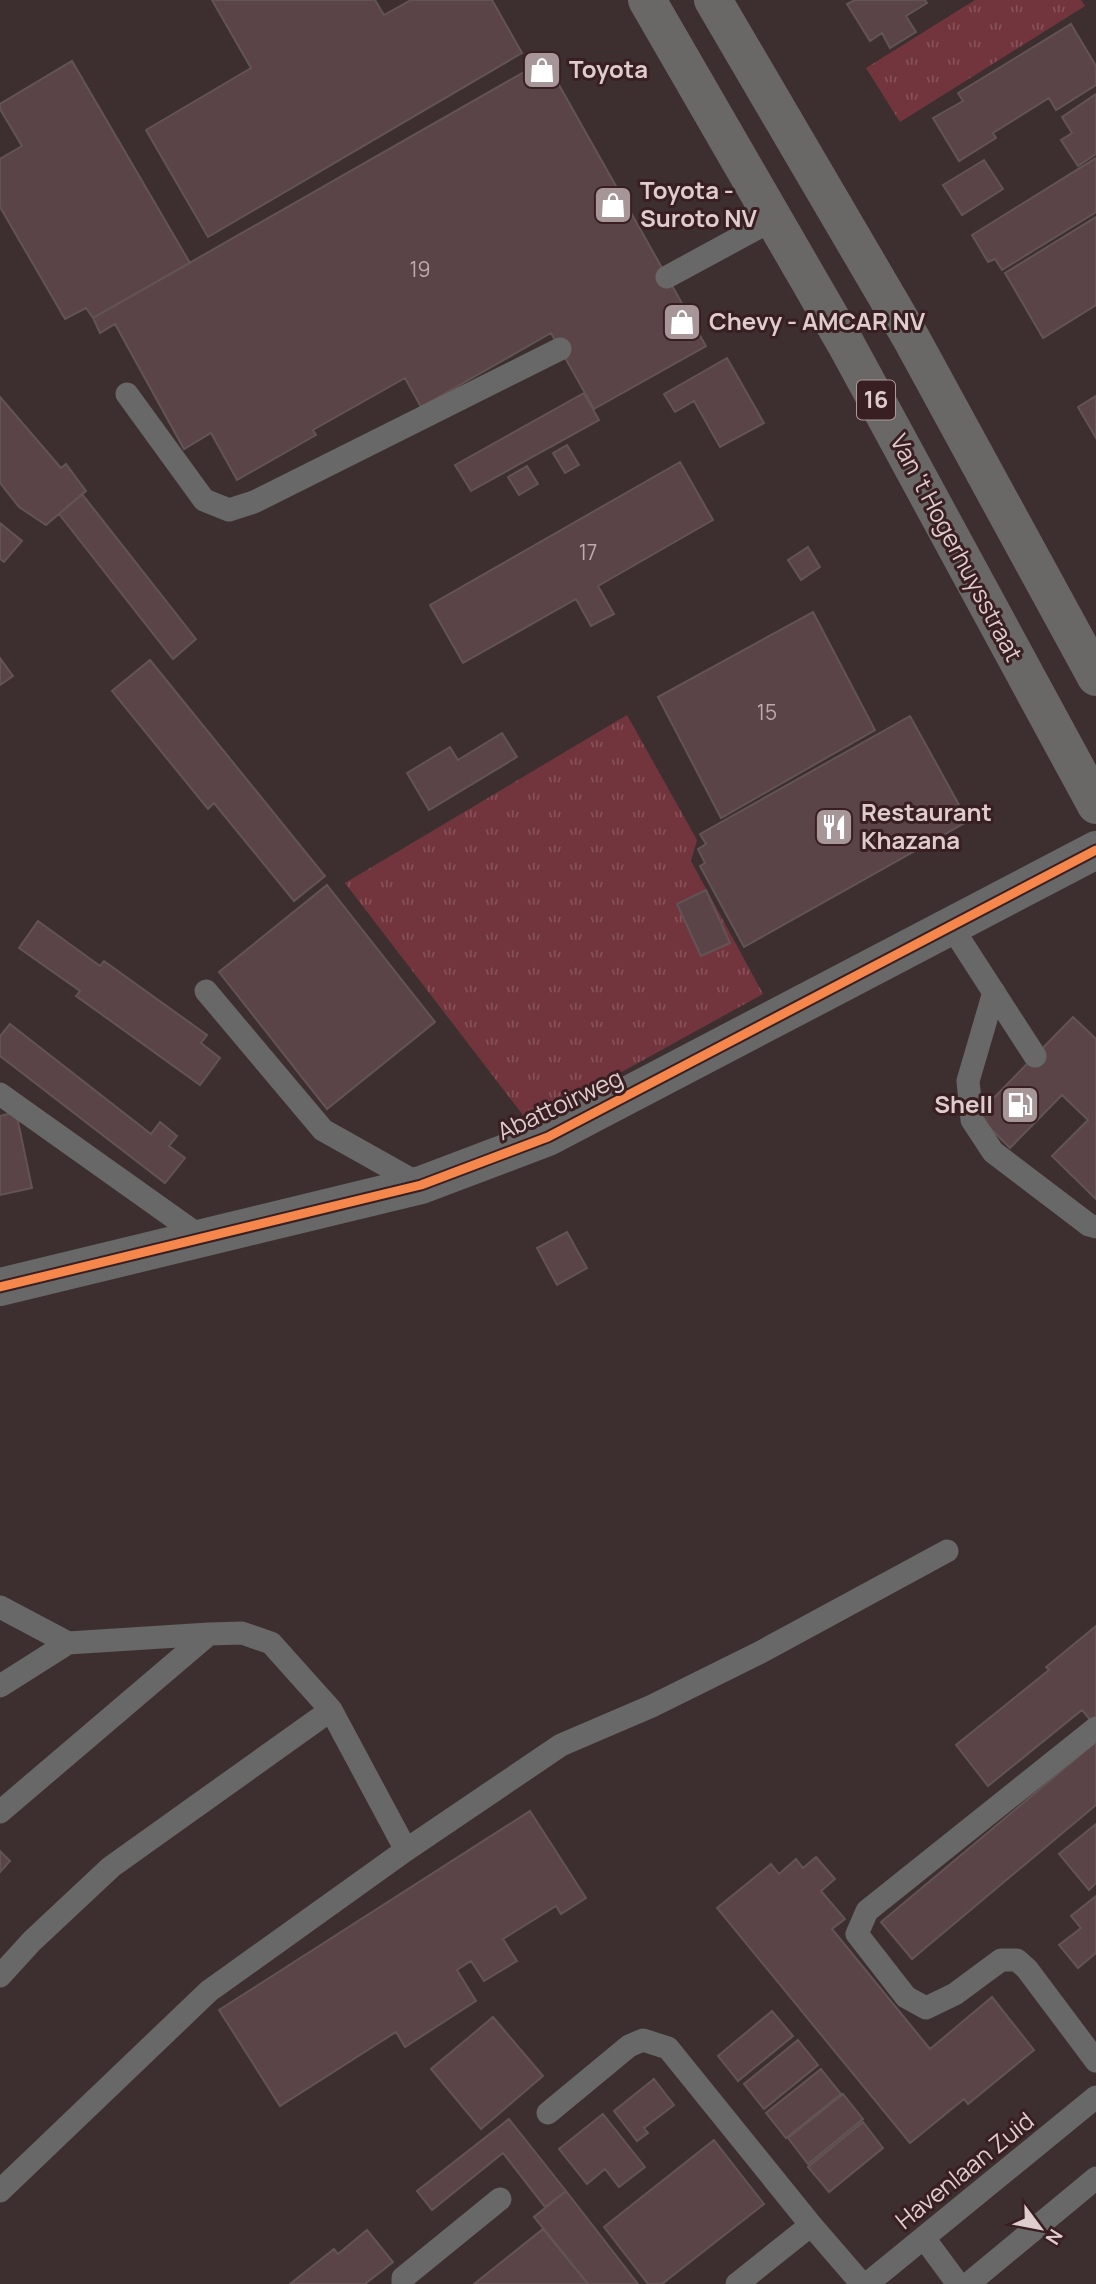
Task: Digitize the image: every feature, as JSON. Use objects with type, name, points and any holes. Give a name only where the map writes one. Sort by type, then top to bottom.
[{"type":"main road","name":"Van 't Hogerhuysstraat","points":[[647,0],[847,346],[1096,805]]},
{"type":"main road","name":"16","points":[[713,0],[911,338],[1096,677]]},
{"type":"street","name":"Abattoirweg","points":[[0,1287],[421,1185],[548,1137],[1096,850]]},
{"type":"lane","points":[[667,277],[774,219]]},
{"type":"lane","points":[[127,394],[204,500],[229,510],[254,502],[559,348]]},
{"type":"lane","points":[[951,926],[1035,1056]]},
{"type":"lane","points":[[206,991],[323,1130],[421,1185]]},
{"type":"lane","points":[[994,992],[968,1081],[972,1120],[993,1152],[1089,1225],[1096,1227]]},
{"type":"lane","points":[[0,1094],[204,1239]]},
{"type":"lane","points":[[0,2191],[209,1991],[406,1850],[561,1745],[652,1706],[749,1658],[947,1550]]},
{"type":"lane","points":[[0,1607],[68,1643]]},
{"type":"lane","points":[[0,1686],[68,1643],[242,1633],[271,1643],[331,1710],[406,1850]]},
{"type":"lane","points":[[0,1812],[209,1634]]},
{"type":"lane","points":[[0,1976],[32,1941],[111,1867],[331,1710]]},
{"type":"lane","points":[[1096,1728],[867,1912],[857,1934],[906,1997],[926,2008],[955,1994],[1000,1960],[1017,1960],[1027,1969],[1096,2061]]},
{"type":"lane","points":[[548,2113],[629,2046],[643,2040],[668,2048],[811,2225],[864,2284]]},
{"type":"lane","name":"Havenlaan Zuid","points":[[864,2284],[1096,2097]]},
{"type":"lane","points":[[968,2284],[1096,2178]]},
{"type":"lane","points":[[403,2284],[403,2278],[500,2199]]},
{"type":"lane","points":[[737,2284],[811,2225]]},
{"type":"lane","points":[[924,2238],[958,2284]]},
{"type":"green space","points":[[975,0],[1081,0],[1085,6],[900,122],[866,68]]},
{"type":"green space","points":[[627,715],[697,840],[691,861],[763,994],[529,1123],[345,883]]},
{"type":"building","points":[[212,0],[375,0],[384,15],[411,0],[492,0],[522,53],[208,237],[146,130],[251,68]]},
{"type":"building","points":[[855,0],[925,0],[927,3],[906,16],[916,32],[890,48],[882,33],[870,41],[847,4]]},
{"type":"building","points":[[1071,24],[1096,66],[1096,85],[1056,110],[1049,98],[993,133],[996,138],[959,161],[933,118],[963,101],[958,93]]},
{"type":"building","points":[[545,60],[706,346],[594,409],[551,333],[421,407],[405,378],[313,430],[316,435],[237,480],[211,433],[184,449],[115,324],[100,333],[93,318]]},
{"type":"building","points":[[72,61],[190,263],[93,318],[86,308],[65,319],[0,207],[0,159],[22,146],[0,109],[0,104]]},
{"type":"building","points":[[1096,94],[1096,154],[1078,166],[1061,140],[1072,133],[1062,117]]},
{"type":"building","points":[[1096,158],[1096,212],[1002,270],[995,259],[988,262],[972,235]]},
{"type":"building","points":[[984,160],[1003,189],[962,215],[943,185]]},
{"type":"building","points":[[1096,217],[1096,305],[1043,338],[1005,273]]},
{"type":"building","points":[[727,358],[764,423],[720,447],[694,401],[675,412],[664,394]]},
{"type":"building","points":[[584,393],[599,420],[471,491],[455,465]]},
{"type":"building","points":[[1096,396],[1096,438],[1078,407]]},
{"type":"building","points":[[0,397],[61,468],[66,464],[86,491],[46,525],[19,507],[0,483]]},
{"type":"building","points":[[567,445],[579,465],[565,473],[553,453]]},
{"type":"building","points":[[680,462],[713,520],[598,586],[614,614],[591,626],[576,599],[463,663],[430,605]]},
{"type":"building","points":[[527,466],[538,484],[519,495],[508,477]]},
{"type":"building","points":[[82,494],[196,639],[173,659],[59,514]]},
{"type":"building","points":[[0,523],[22,541],[4,562],[0,559]]},
{"type":"building","points":[[808,547],[820,567],[801,580],[788,560]]},
{"type":"building","points":[[813,612],[875,730],[721,818],[658,697]]},
{"type":"building","points":[[0,658],[13,676],[0,685]]},
{"type":"building","points":[[150,660],[325,876],[294,901],[214,803],[208,809],[112,691]]},
{"type":"building","name":"Restaurant Khazana","points":[[910,716],[968,821],[744,947],[700,866],[705,863],[698,849],[706,844],[700,834]]},
{"type":"building","points":[[502,733],[517,757],[429,810],[407,773],[450,747],[458,760]]},
{"type":"building","points":[[327,885],[435,1022],[327,1109],[219,972]]},
{"type":"building","points":[[706,890],[730,943],[701,956],[677,904]]},
{"type":"building","points":[[38,921],[100,966],[104,961],[207,1035],[201,1043],[220,1058],[200,1085],[76,996],[80,991],[19,948]]},
{"type":"building","name":"Shell","points":[[1073,1017],[1096,1039],[1096,1199],[1052,1156],[1088,1120],[1062,1095],[1010,1148],[977,1115]]},
{"type":"building","points":[[10,1024],[151,1134],[160,1122],[177,1136],[169,1146],[185,1158],[165,1183],[0,1056],[0,1036]]},
{"type":"building","points":[[16,1112],[32,1188],[0,1195],[0,1116]]},
{"type":"building","points":[[567,1232],[587,1268],[557,1285],[537,1248]]},
{"type":"building","points":[[1096,1626],[1096,1719],[1092,1722],[1082,1710],[988,1786],[956,1745],[1049,1670],[1046,1667]]},
{"type":"building","points":[[1096,1742],[1096,1805],[912,1959],[881,1922]]},
{"type":"building","points":[[530,1811],[586,1898],[561,1914],[556,1906],[503,1939],[517,1961],[484,1981],[471,1961],[457,1970],[476,2001],[405,2047],[396,2032],[280,2106],[219,2010]]},
{"type":"building","points":[[1096,1824],[1096,1883],[1089,1890],[1059,1854]]},
{"type":"building","points":[[0,1851],[10,1861],[0,1872]]},
{"type":"building","points":[[816,1857],[835,1879],[821,1891],[845,1919],[832,1929],[930,2049],[992,1997],[1034,2050],[968,2104],[964,2099],[910,2143],[717,1908],[771,1864],[779,1874],[796,1859],[803,1868]]},
{"type":"building","points":[[1096,1896],[1096,1953],[1078,1968],[1059,1945],[1081,1928],[1071,1916]]},
{"type":"building","points":[[772,2011],[793,2036],[738,2081],[718,2056]]},
{"type":"building","points":[[493,2017],[543,2076],[481,2129],[431,2069]]},
{"type":"building","points":[[798,2040],[818,2065],[764,2109],[744,2084]]},
{"type":"building","points":[[821,2069],[841,2094],[786,2138],[766,2113]]},
{"type":"building","points":[[654,2079],[674,2105],[644,2128],[648,2133],[637,2141],[614,2111]]},
{"type":"building","points":[[843,2094],[863,2119],[808,2164],[788,2138]]},
{"type":"building","points":[[603,2114],[645,2167],[619,2187],[605,2169],[587,2184],[559,2149]]},
{"type":"building","points":[[509,2119],[566,2191],[545,2207],[503,2153],[432,2210],[417,2191]]},
{"type":"building","points":[[863,2122],[883,2148],[829,2192],[808,2167]]},
{"type":"building","points":[[714,2140],[764,2204],[662,2284],[648,2284],[604,2227]]},
{"type":"building","points":[[566,2191],[638,2284],[588,2284],[534,2217]]},
{"type":"building","points":[[543,2229],[588,2284],[474,2284]]},
{"type":"building","points":[[367,2230],[393,2262],[365,2284],[290,2284],[334,2249],[338,2254]]},
{"type":"cycle path","points":[[0,1287],[421,1185],[548,1137],[1096,850]]},
{"type":"place","name":"Toyota","points":[[542,70]]},
{"type":"place","name":"Toyota - Suroto NV","points":[[613,205]]},
{"type":"place","name":"Chevy - AMCAR NV","points":[[682,322]]},
{"type":"place","name":"Restaurant Khazana","points":[[834,827]]},
{"type":"place","name":"Shell","points":[[1020,1105]]}]
